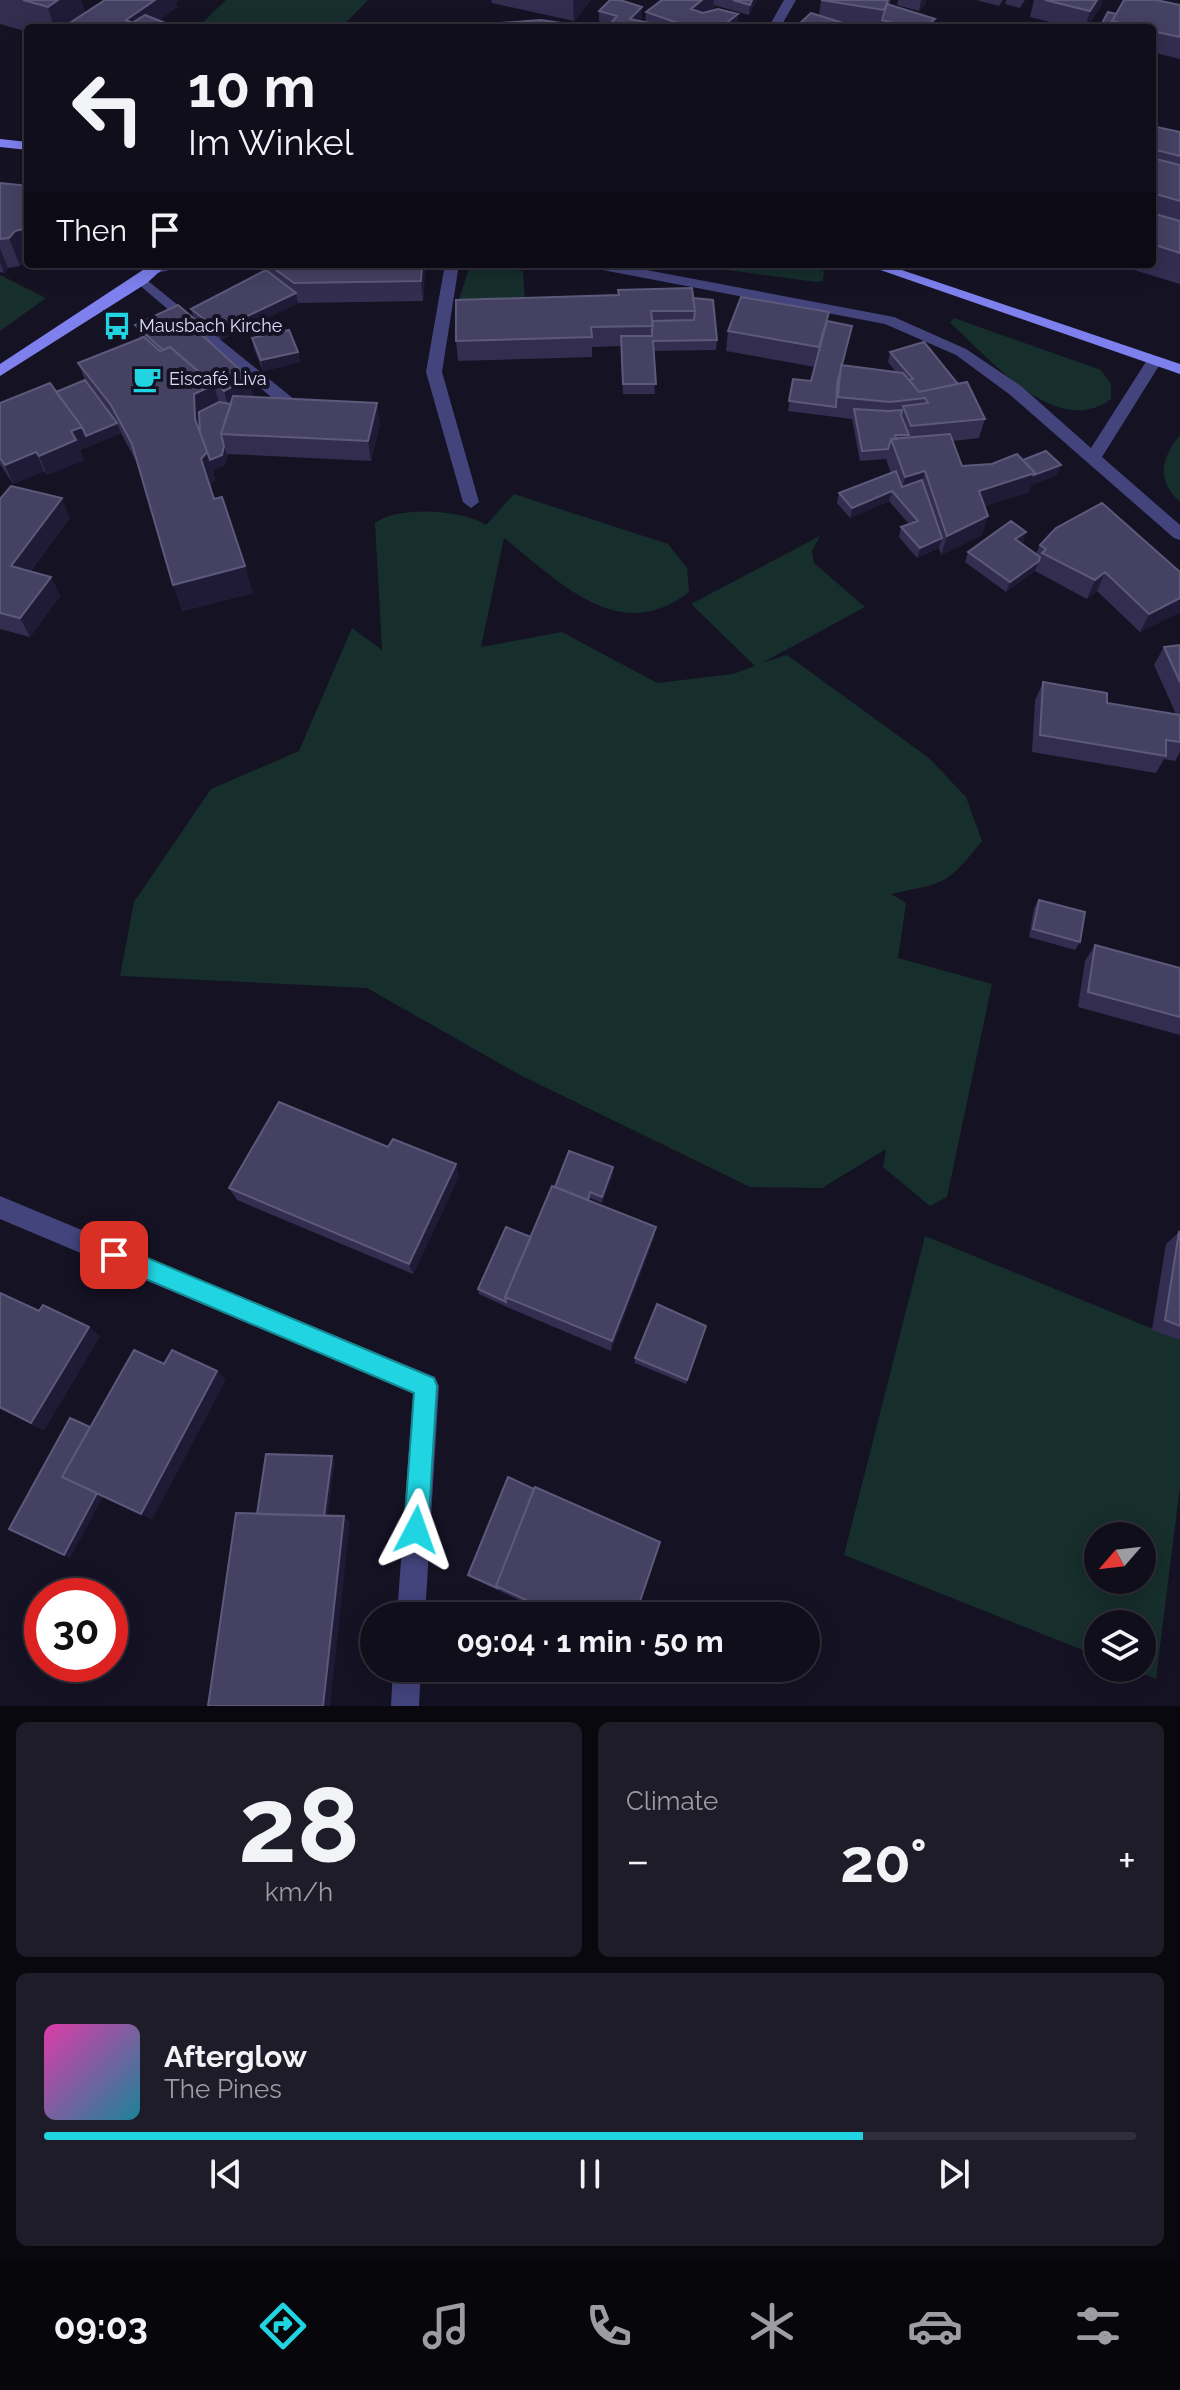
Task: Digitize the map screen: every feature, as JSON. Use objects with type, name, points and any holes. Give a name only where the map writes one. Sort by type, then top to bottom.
[{"type":"main road","points":[[0,143],[24,146]]},
{"type":"main road","points":[[0,371],[157,268]]},
{"type":"main road","points":[[882,268],[1180,369]]},
{"type":"street","points":[[776,24],[790,0]]},
{"type":"street","points":[[451,268],[434,372],[471,502]]},
{"type":"street","points":[[613,268],[889,320],[961,352],[1015,390],[1180,534]]},
{"type":"street","points":[[142,280],[291,405],[330,405]]},
{"type":"street","points":[[1094,456],[1154,361]]},
{"type":"street","points":[[0,1207],[426,1386],[412,1602]]},
{"type":"street","points":[[405,1706],[406,1682]]},
{"type":"green space","points":[[226,0],[368,0],[345,24],[201,24]]},
{"type":"green space","points":[[469,268],[523,271],[526,318],[458,303]]},
{"type":"green space","points":[[712,268],[813,268],[824,271],[823,281]]},
{"type":"green space","points":[[0,275],[46,298],[0,331]]},
{"type":"green space","points":[[954,318],[1101,370],[1111,384],[1111,399],[1089,409],[1067,409],[1045,402],[1023,389],[983,354],[950,323]]},
{"type":"green space","points":[[1180,435],[1180,502],[1167,485],[1164,469],[1169,452]]},
{"type":"green space","points":[[514,494],[668,544],[687,568],[689,592],[663,607],[638,613],[614,610],[591,602],[568,588],[504,538],[481,647],[562,632],[657,683],[733,674],[755,666],[691,604],[820,536],[812,551],[814,563],[865,607],[762,663],[787,655],[929,758],[966,797],[982,841],[960,867],[943,880],[891,894],[906,903],[898,958],[992,984],[947,1197],[930,1206],[883,1167],[886,1149],[822,1188],[750,1187],[520,1075],[367,988],[120,976],[134,902],[211,789],[299,751],[352,628],[382,650],[375,523],[399,514],[431,512],[463,516],[486,525]]},
{"type":"green space","points":[[925,1236],[1180,1340],[1180,1486],[1156,1679],[1156,1610],[1084,1610],[1084,1650],[844,1555]]},
{"type":"building","points":[[23,0],[58,0],[48,7]]},
{"type":"building","points":[[105,0],[155,0],[126,20],[131,24],[68,24]]},
{"type":"building","points":[[610,0],[620,0],[642,7],[630,19],[654,24],[616,24],[612,22],[617,16],[599,11]]},
{"type":"building","points":[[662,0],[702,0],[691,9],[703,13],[718,9],[738,14],[725,24],[680,24],[646,12]]},
{"type":"building","points":[[733,0],[752,0],[750,5]]},
{"type":"building","points":[[821,0],[888,0],[884,10]]},
{"type":"building","points":[[1045,0],[1097,0],[1090,11]]},
{"type":"building","points":[[1124,0],[1156,0],[1180,5],[1180,37],[1156,32],[1156,24],[1112,21]]},
{"type":"building","points":[[887,4],[935,19],[929,24],[896,24],[882,20]]},
{"type":"building","points":[[1108,12],[1116,14],[1111,24],[1102,24]]},
{"type":"building","points":[[811,13],[846,24],[799,24]]},
{"type":"building","points":[[145,15],[168,24],[130,24]]},
{"type":"building","points":[[541,20],[568,24],[501,24]]},
{"type":"building","points":[[1156,127],[1180,132],[1180,156],[1156,150]]},
{"type":"building","points":[[1156,159],[1180,165],[1180,201],[1156,194]]},
{"type":"building","points":[[0,183],[24,186],[24,229],[15,231],[9,238],[0,239]]},
{"type":"building","points":[[1156,214],[1180,221],[1180,253],[1156,245]]},
{"type":"building","points":[[273,268],[422,268],[421,281],[294,283]]},
{"type":"building","points":[[266,270],[296,293],[218,330],[191,309]]},
{"type":"building","points":[[692,288],[695,311],[651,311],[653,326],[591,327],[592,337],[456,341],[456,300],[619,295],[618,290]]},
{"type":"building","points":[[741,297],[829,312],[819,347],[728,331]]},
{"type":"building","points":[[693,298],[713,300],[717,340],[653,341],[656,384],[623,384],[621,336],[652,336],[652,321],[694,320]]},
{"type":"building","points":[[178,305],[198,322],[191,325],[249,378],[224,391],[170,347],[163,350],[135,325]]},
{"type":"building","points":[[827,321],[852,326],[837,384],[836,407],[789,401],[793,379],[811,381]]},
{"type":"building","points":[[289,330],[298,352],[261,360],[252,338]]},
{"type":"building","points":[[144,337],[160,351],[170,347],[214,385],[194,394],[195,419],[207,452],[201,459],[214,499],[222,497],[245,566],[173,585],[132,444],[111,405],[78,363]]},
{"type":"building","points":[[924,342],[958,384],[919,392],[909,380],[913,379],[890,352]]},
{"type":"building","points":[[841,365],[903,373],[919,392],[967,382],[985,419],[911,426],[903,406],[928,403],[925,398],[890,402],[838,397]]},
{"type":"building","points":[[85,380],[117,423],[86,436],[56,392]]},
{"type":"building","points":[[50,383],[82,427],[71,431],[76,440],[39,456],[36,452],[5,465],[0,458],[0,403]]},
{"type":"building","points":[[233,396],[377,403],[368,441],[221,434]]},
{"type":"building","points":[[219,402],[231,404],[221,434],[224,446],[222,455],[210,460],[200,432],[199,412]]},
{"type":"building","points":[[854,409],[902,410],[909,435],[895,435],[896,439],[891,439],[888,449],[862,451]]},
{"type":"building","points":[[950,434],[962,466],[992,464],[1017,454],[1035,473],[979,491],[988,516],[947,536],[925,471],[905,477],[891,439]]},
{"type":"building","points":[[1046,451],[1061,465],[1034,475],[1023,460]]},
{"type":"building","points":[[896,471],[902,487],[922,480],[942,538],[920,548],[901,527],[918,521],[892,491],[852,508],[839,493]]},
{"type":"building","points":[[11,486],[62,498],[11,566],[51,577],[20,618],[0,613],[0,499]]},
{"type":"building","points":[[1102,503],[1180,572],[1180,598],[1149,614],[1105,572],[1095,580],[1042,553],[1046,549],[1040,545],[1056,528]]},
{"type":"building","points":[[1011,521],[1026,532],[1015,539],[1040,557],[1039,561],[1010,582],[968,552]]},
{"type":"building","points":[[1180,645],[1180,682],[1164,647]]},
{"type":"building","points":[[1043,682],[1107,693],[1107,703],[1180,715],[1180,742],[1166,740],[1166,756],[1040,735]]},
{"type":"building","points":[[1039,900],[1085,912],[1080,942],[1033,929]]},
{"type":"building","points":[[1095,945],[1180,968],[1180,1017],[1088,992]]},
{"type":"building","points":[[279,1102],[388,1147],[393,1139],[456,1164],[409,1264],[229,1188]]},
{"type":"building","points":[[569,1151],[613,1167],[602,1197],[590,1192],[588,1200],[555,1187]]},
{"type":"building","points":[[552,1186],[656,1227],[612,1341],[505,1297]]},
{"type":"building","points":[[506,1227],[531,1237],[505,1297],[506,1302],[478,1289]]},
{"type":"building","points":[[1180,1233],[1180,1326],[1165,1320]]},
{"type":"building","points":[[0,1293],[39,1311],[43,1305],[89,1327],[31,1423],[0,1407]]},
{"type":"building","points":[[657,1304],[706,1326],[687,1380],[635,1358]]},
{"type":"building","points":[[134,1350],[164,1364],[172,1350],[217,1371],[141,1514],[62,1477]]},
{"type":"building","points":[[70,1418],[90,1427],[62,1477],[97,1493],[64,1555],[9,1529]]},
{"type":"building","points":[[266,1454],[332,1456],[324,1516],[257,1514]]},
{"type":"building","points":[[508,1477],[534,1489],[497,1588],[468,1575]]},
{"type":"building","points":[[535,1487],[660,1542],[640,1602],[530,1602],[496,1586]]},
{"type":"building","points":[[236,1513],[344,1516],[323,1706],[208,1706]]},
{"type":"place","name":"Mausbach Kirche","points":[[117,326]]},
{"type":"place","name":"Eiscafé Liva","points":[[147,379]]},
{"type":"route","points":[[114,1255],[426,1386],[416,1530]]}]
